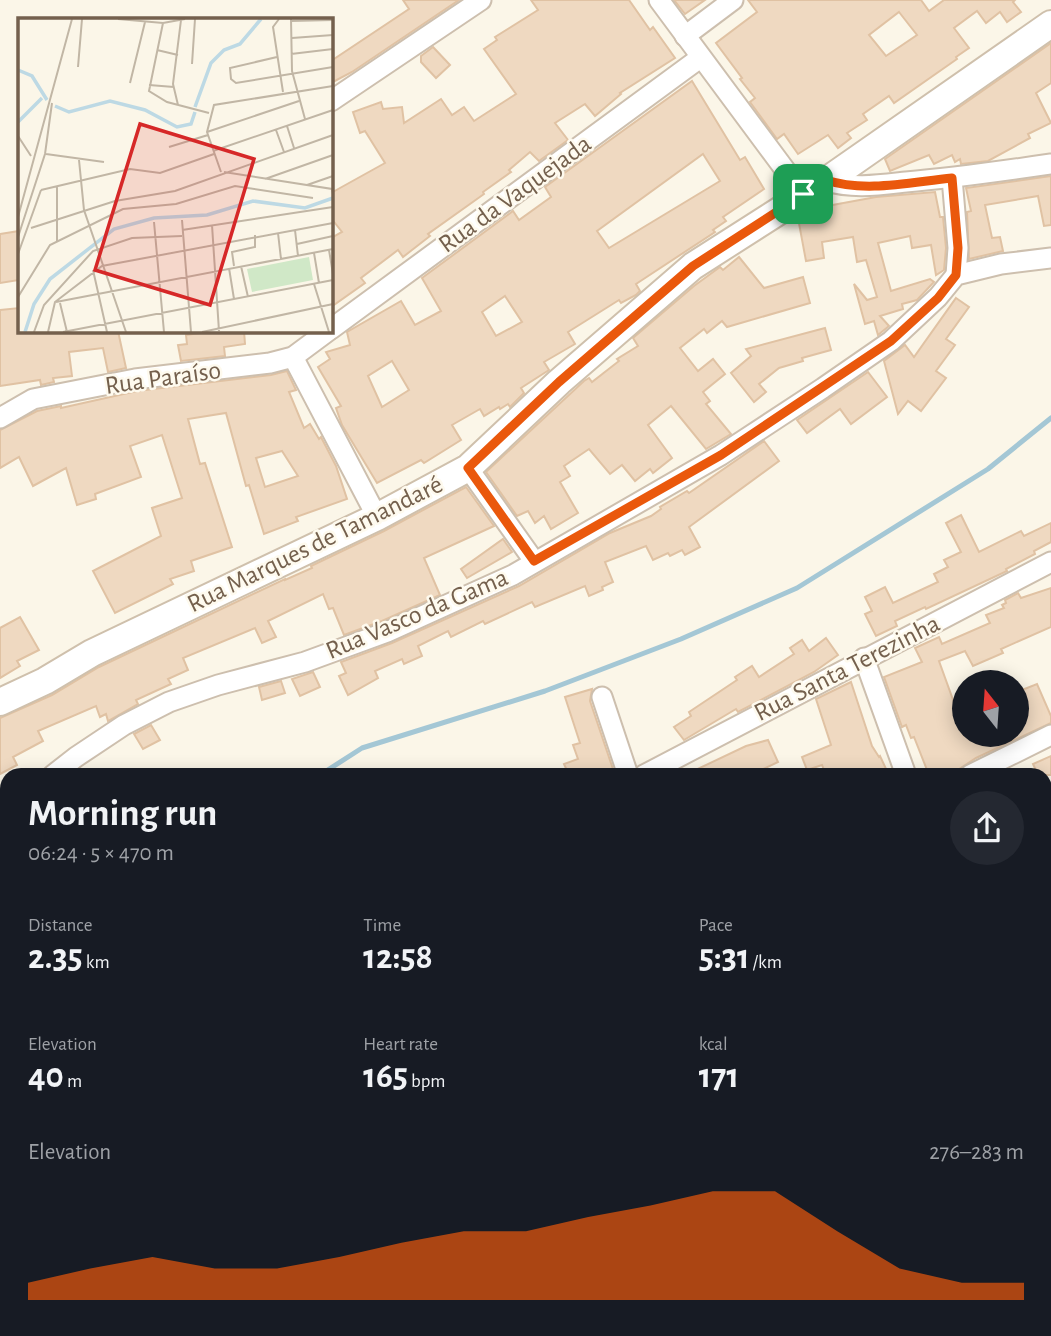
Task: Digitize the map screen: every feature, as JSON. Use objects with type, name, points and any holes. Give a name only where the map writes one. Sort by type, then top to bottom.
[{"type":"street","points":[[332,99],[481,0]]},
{"type":"street","points":[[659,0],[803,194]]},
{"type":"street","points":[[685,36],[733,0]]},
{"type":"street","name":"Rua Marques de Tamandaré","points":[[0,702],[45,681],[92,653],[377,516],[468,468],[577,366],[693,266],[826,180],[1051,24]]},
{"type":"street","name":"Rua da Vaquejada","points":[[332,329],[700,58]]},
{"type":"street","points":[[826,180],[842,185],[862,186],[952,178],[1051,164]]},
{"type":"street","points":[[952,178],[958,248],[956,275],[1000,264],[1051,258]]},
{"type":"street","name":"Rua Vasco da Gama","points":[[62,768],[124,725],[169,702],[218,685],[305,662],[387,632],[513,575],[721,455],[822,388],[891,341],[938,298],[956,275]]},
{"type":"street","name":"Rua da Vaquejada","points":[[293,357],[327,332]]},
{"type":"street","points":[[293,357],[377,516]]},
{"type":"street","name":"Rua Paraíso","points":[[0,418],[33,399],[135,379],[270,363],[293,357]]},
{"type":"street","points":[[468,468],[534,561]]},
{"type":"street","name":"Rua Santa Terezinha","points":[[657,768],[1051,562]]},
{"type":"street","points":[[864,658],[903,768]]},
{"type":"street","points":[[602,697],[626,768]]},
{"type":"street","points":[[984,768],[1051,735]]},
{"type":"building","points":[[403,0],[459,0],[352,72],[332,82],[332,60],[409,9]]},
{"type":"building","points":[[531,0],[629,0],[650,30],[653,27],[675,58],[620,93],[595,116],[585,104],[555,123],[568,140],[539,161],[530,152],[509,170],[511,172],[483,192],[484,194],[428,234],[430,236],[403,257],[398,250],[361,278],[365,283],[332,306],[332,237],[342,232],[332,219],[332,192],[385,163],[365,131],[360,133],[353,112],[381,102],[383,109],[402,107],[404,123],[441,99],[452,115],[464,107],[474,121],[516,94],[484,49],[497,40],[495,37],[538,10]]},
{"type":"building","points":[[674,0],[705,0],[685,14]]},
{"type":"building","points":[[748,0],[921,0],[929,11],[944,0],[1015,0],[1013,2],[1021,12],[1007,22],[1000,12],[986,23],[977,11],[954,28],[969,48],[956,57],[957,59],[894,103],[889,96],[863,114],[867,120],[847,133],[851,138],[838,148],[828,135],[798,154],[784,134],[777,139],[750,102],[755,98],[716,43],[757,12]],"holes":[[[899,12],[917,35],[886,56],[869,35]]]},
{"type":"building","points":[[1051,43],[1051,83],[1036,93],[1051,123],[1028,134],[1030,138],[988,161],[961,164],[960,159],[955,162],[952,155],[934,164],[929,155],[890,171],[885,159]]},
{"type":"building","points":[[433,47],[450,65],[436,78],[421,62],[421,56]]},
{"type":"building","points":[[692,81],[740,160],[745,157],[764,189],[723,217],[726,221],[713,230],[715,232],[636,284],[640,291],[636,295],[621,303],[619,300],[568,332],[575,344],[544,362],[549,370],[521,388],[524,393],[510,407],[508,404],[500,409],[499,407],[484,416],[480,409],[452,425],[461,440],[424,463],[421,460],[377,483],[342,425],[336,408],[341,406],[318,367],[330,359],[326,352],[350,345],[347,332],[401,301],[415,325],[441,311],[422,278],[513,211],[519,220],[551,197],[545,187]],"holes":[[[703,154],[720,181],[609,248],[597,231]],[[505,296],[522,322],[496,336],[482,312]],[[392,361],[409,390],[382,407],[368,376]]]},
{"type":"building","points":[[1051,176],[1051,225],[1044,226],[1038,196],[985,205],[992,238],[1000,237],[1003,251],[969,259],[967,212],[971,211],[966,188]]},
{"type":"building","points":[[935,192],[940,217],[943,217],[946,248],[944,270],[936,275],[931,245],[912,248],[910,236],[878,243],[891,291],[930,279],[934,282],[917,300],[902,304],[903,309],[880,316],[889,326],[878,335],[874,321],[865,324],[854,284],[867,300],[877,297],[866,260],[857,262],[853,237],[822,242],[824,258],[806,261],[798,218],[811,209],[876,197]]},
{"type":"building","points":[[18,231],[18,280],[0,283],[0,234]]},
{"type":"building","points":[[739,257],[764,288],[803,277],[810,303],[727,327],[722,321],[707,333],[704,329],[680,348],[698,371],[713,359],[725,374],[703,392],[710,401],[706,404],[731,434],[706,449],[671,406],[648,425],[672,458],[653,473],[650,469],[635,481],[622,465],[610,474],[589,449],[564,466],[570,476],[560,482],[578,513],[551,529],[544,516],[535,523],[528,511],[517,516],[486,472],[584,381],[589,378],[592,382],[619,361],[617,359],[638,346],[633,338],[694,286],[720,267],[723,270]]},
{"type":"building","points":[[956,298],[969,307],[946,339],[955,345],[936,371],[946,378],[921,411],[908,401],[898,414],[884,361],[905,345],[914,357]]},
{"type":"building","points":[[18,308],[18,332],[118,332],[126,368],[108,372],[103,348],[69,352],[72,376],[53,378],[54,382],[41,385],[40,380],[0,386],[0,310]]},
{"type":"building","points":[[825,328],[831,350],[779,368],[759,384],[766,392],[754,402],[731,373],[751,356],[746,349]]},
{"type":"building","points":[[244,332],[245,344],[224,347],[225,356],[181,361],[178,345],[187,344],[186,335]]},
{"type":"building","points":[[287,371],[296,390],[289,392],[304,428],[310,424],[319,439],[321,437],[336,466],[347,499],[296,517],[298,521],[264,534],[249,485],[246,486],[226,413],[188,419],[200,464],[205,463],[232,547],[191,561],[194,571],[170,579],[173,584],[115,613],[93,571],[161,536],[152,508],[182,498],[162,435],[130,446],[141,477],[95,494],[96,499],[77,505],[66,468],[33,486],[19,457],[0,468],[0,430],[37,411],[137,391]],"holes":[[[282,451],[298,476],[265,487],[256,458]]]},
{"type":"building","points":[[868,372],[887,397],[851,424],[840,409],[807,433],[797,420]]},
{"type":"building","points":[[764,441],[779,461],[689,527],[700,547],[685,555],[682,550],[653,560],[646,546],[605,562],[613,582],[602,587],[603,590],[589,596],[585,586],[535,607],[532,602],[451,637],[448,631],[418,646],[422,656],[404,664],[402,659],[375,671],[378,678],[348,695],[339,676],[346,673],[341,662],[392,643],[519,586],[610,533],[651,516],[661,509],[660,507],[687,491],[689,493]]},
{"type":"building","points":[[466,487],[494,526],[424,558],[440,595],[344,635],[333,608],[329,609],[323,594],[268,621],[276,637],[262,643],[255,628],[183,658],[188,670],[168,679],[171,684],[136,700],[138,704],[108,721],[106,714],[100,717],[96,706],[38,731],[43,741],[13,757],[17,765],[0,768],[0,718],[52,695],[99,667],[312,568],[311,566]]},
{"type":"building","points":[[961,515],[979,552],[1021,531],[1024,536],[1051,523],[1051,542],[1006,569],[1007,571],[895,621],[897,626],[876,636],[865,614],[872,611],[865,597],[885,587],[893,603],[938,582],[934,574],[948,567],[944,560],[961,552],[946,523]]},
{"type":"building","points":[[503,539],[512,552],[467,578],[461,569]]},
{"type":"building","points":[[1051,588],[1051,627],[1001,649],[1003,653],[973,666],[965,651],[939,661],[952,697],[952,747],[1000,747],[961,768],[926,768],[914,737],[911,738],[906,725],[902,727],[884,677],[922,662],[915,648],[939,637],[942,644],[990,623],[986,615],[1004,608],[1002,605],[1006,603],[1005,600],[1018,593],[1021,598]]},
{"type":"building","points":[[20,617],[39,650],[17,661],[20,666],[0,678],[0,628]]},
{"type":"building","points":[[826,638],[838,655],[814,672],[738,712],[736,709],[684,740],[674,727],[691,716],[689,712],[737,680],[735,677],[752,666],[759,677],[794,654],[790,648],[802,640],[809,651]]},
{"type":"building","points":[[313,672],[320,687],[300,696],[292,679]]},
{"type":"building","points":[[281,681],[285,693],[262,700],[259,687]]},
{"type":"building","points":[[851,682],[872,746],[886,768],[823,768],[822,765],[806,768],[802,757],[831,745],[816,699]]},
{"type":"building","points":[[1037,684],[1051,716],[1051,723],[1029,733],[1029,687]]},
{"type":"building","points":[[592,689],[590,701],[613,768],[566,768],[564,764],[578,759],[573,745],[580,743],[565,697]]},
{"type":"building","points":[[151,725],[160,740],[143,749],[134,734]]},
{"type":"building","points":[[768,740],[778,762],[766,768],[700,768],[746,746]]},
{"type":"building","points":[[1051,756],[1051,768],[1035,768],[1033,764]]},
{"type":"waterway","points":[[331,768],[362,748],[545,691],[681,639],[797,588],[988,469],[1051,418]]},
{"type":"route","points":[[952,178],[958,248],[956,275],[938,298],[891,341],[822,388],[721,455],[534,561],[468,468],[559,382],[693,266],[803,194],[826,180],[842,185],[862,186],[952,178]]}]
